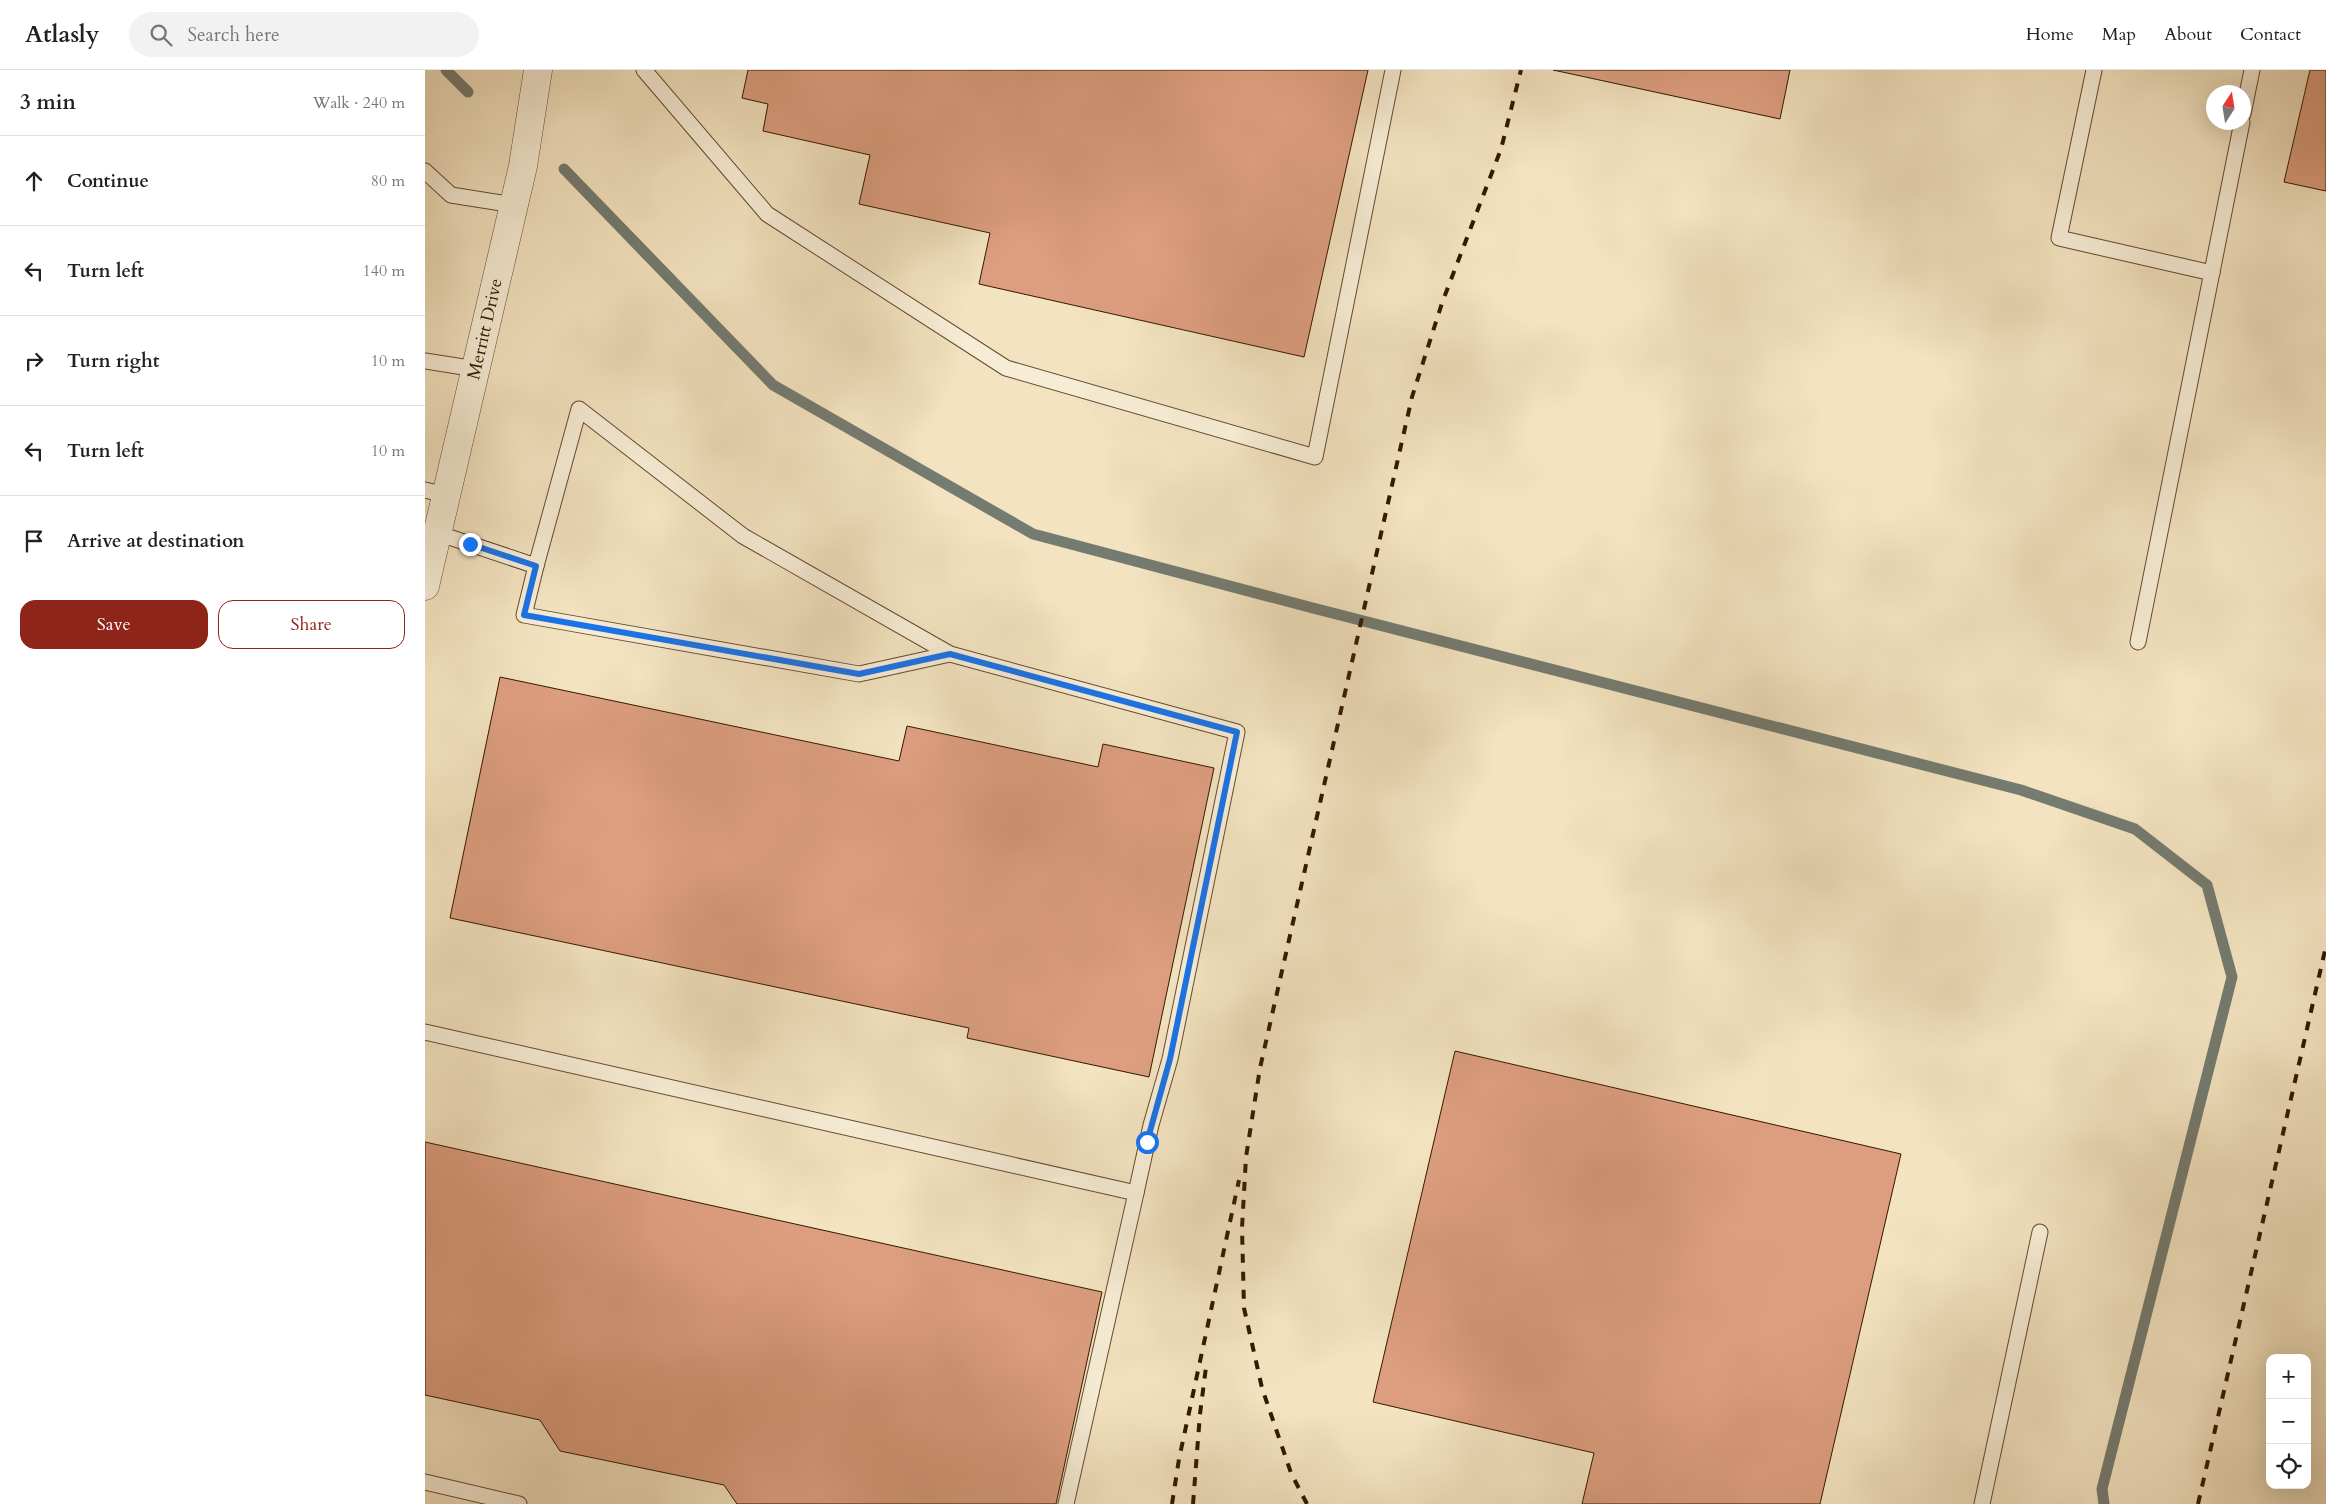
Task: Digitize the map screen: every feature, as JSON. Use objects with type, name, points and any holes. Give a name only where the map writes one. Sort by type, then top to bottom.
[{"type":"street","name":"Merritt Drive","points":[[425,586],[437,533],[436,493],[476,369],[523,166],[538,70]]},
{"type":"lane","points":[[644,70],[767,214],[1006,368],[1315,457],[1393,70]]},
{"type":"lane","points":[[2094,70],[2059,238],[2212,273]]},
{"type":"lane","points":[[2249,85],[2252,70]]},
{"type":"lane","points":[[2138,642],[2240,130]]},
{"type":"lane","points":[[425,171],[451,195],[514,205]]},
{"type":"lane","points":[[425,361],[476,369]]},
{"type":"lane","points":[[950,654],[859,674],[524,615],[579,409],[743,536],[950,654],[1237,732],[1170,1059],[1151,1125],[1066,1504]]},
{"type":"lane","points":[[437,533],[536,566]]},
{"type":"lane","points":[[425,1032],[1136,1192]]},
{"type":"lane","points":[[1982,1504],[2041,1232]]},
{"type":"lane","points":[[425,1482],[519,1504]]},
{"type":"building","points":[[748,70],[1368,70],[1304,357],[979,284],[990,233],[859,204],[870,155],[763,131],[768,104],[742,98]]},
{"type":"building","points":[[1553,70],[1790,70],[1780,119]]},
{"type":"building","points":[[2310,70],[2326,70],[2326,191],[2284,182]]},
{"type":"building","points":[[500,677],[899,761],[907,726],[1098,767],[1103,744],[1214,768],[1149,1077],[967,1038],[969,1028],[450,918]]},
{"type":"building","points":[[1455,1051],[1901,1154],[1820,1504],[1582,1504],[1594,1453],[1373,1402]]},
{"type":"building","points":[[425,1142],[1102,1292],[1056,1504],[737,1504],[724,1485],[560,1451],[540,1420],[425,1395]]},
{"type":"waterway","points":[[446,70],[468,92]]},
{"type":"waterway","points":[[564,169],[773,385],[1033,534],[2021,790],[2135,829],[2207,885],[2232,977],[2102,1489],[2104,1504]]},
{"type":"railway","points":[[1307,1504],[1291,1473],[1262,1388],[1244,1308],[1242,1228],[1246,1157],[1260,1068],[1412,397],[1442,303],[1501,149],[1521,70]]},
{"type":"railway","points":[[2198,1504],[2326,946]]},
{"type":"railway","points":[[1172,1504],[1179,1459],[1239,1180]]},
{"type":"railway","points":[[1193,1504],[1200,1414],[1206,1367]]},
{"type":"route","points":[[470,544],[536,566],[524,615],[859,674],[950,654],[1237,732],[1170,1059],[1147,1142]]}]
